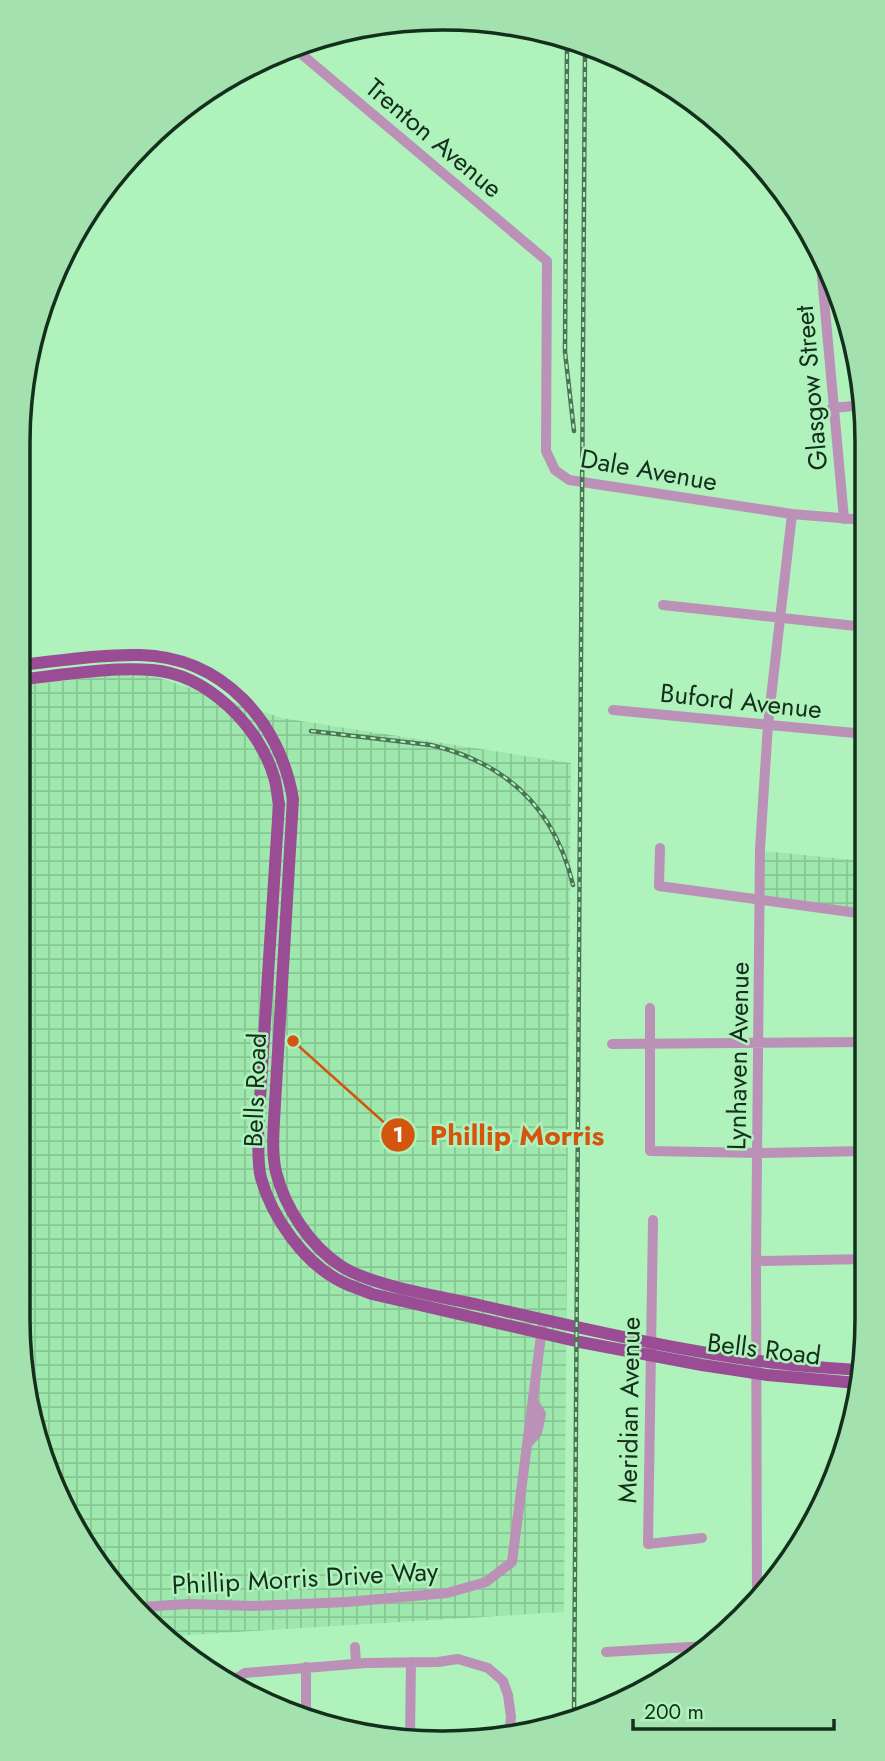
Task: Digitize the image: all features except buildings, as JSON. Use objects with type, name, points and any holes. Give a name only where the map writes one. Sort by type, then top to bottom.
[{"type":"main road","name":"Bells Road","points":[[30,664],[141,654],[161,657],[202,670],[232,686],[270,733],[289,775],[293,799],[273,1145],[276,1172],[300,1226],[342,1267],[429,1301]]},
{"type":"main road","points":[[54,662],[56,676]]},
{"type":"main road","name":"Bells Road","points":[[30,679],[120,670],[153,670],[190,681],[215,696],[234,712],[254,737],[274,777],[279,804],[258,1130],[261,1177],[272,1207],[288,1232],[321,1268],[341,1282],[372,1294],[429,1301],[542,1326],[650,1355],[850,1382]]},
{"type":"main road","points":[[275,863],[290,863]]},
{"type":"main road","points":[[263,1054],[278,1056]]},
{"type":"main road","name":"Bells Road","points":[[542,1326],[650,1341],[757,1368],[852,1370]]},
{"type":"street","name":"Trenton Avenue","points":[[302,55],[547,261]]},
{"type":"street","name":"Dale Avenue","points":[[547,261],[546,451],[555,470],[569,480],[792,514],[855,520]]},
{"type":"street","name":"Glasgow Street","points":[[822,281],[844,519]]},
{"type":"street","points":[[832,408],[853,406]]},
{"type":"street","name":"Lynhaven Avenue","points":[[757,1586],[756,1261],[760,849],[768,724],[792,514]]},
{"type":"street","points":[[663,605],[855,626]]},
{"type":"street","name":"Buford Avenue","points":[[613,710],[855,733]]},
{"type":"street","points":[[660,848],[659,886],[855,913]]},
{"type":"street","points":[[650,1008],[650,1151],[855,1151]]},
{"type":"street","points":[[612,1044],[855,1042]]},
{"type":"street","name":"Meridian Avenue","points":[[653,1220],[648,1544],[702,1538]]},
{"type":"street","points":[[756,1261],[855,1259]]},
{"type":"street","name":"Phillip Morris Drive Way","points":[[148,1607],[188,1604],[254,1606],[380,1600],[447,1593],[486,1582],[512,1562],[528,1442],[537,1433],[541,1414],[534,1403],[542,1326]]},
{"type":"street","points":[[355,1647],[356,1664]]},
{"type":"street","points":[[606,1652],[693,1647]]},
{"type":"street","points":[[238,1677],[245,1673],[306,1667],[458,1659],[488,1668],[503,1681],[508,1695],[510,1725]]},
{"type":"street","points":[[408,1663],[410,1730]]},
{"type":"street","points":[[306,1667],[306,1708]]},
{"type":"shaded area","points":[[141,672],[282,718],[571,763],[564,1612],[178,1636],[132,1591],[85,1525],[61,1476],[44,1425],[33,1372],[31,1345],[30,685]]},
{"type":"shaded area","points":[[764,851],[855,860],[855,909],[763,897]]},
{"type":"railway","points":[[567,50],[565,352],[574,431]]},
{"type":"railway","points":[[574,1709],[585,56]]},
{"type":"railway","points":[[311,731],[431,745],[483,764],[505,777],[524,793],[540,812],[565,858],[573,885]]},
{"type":"place","name":"Phillip Morris","points":[[293,1041]]}]
